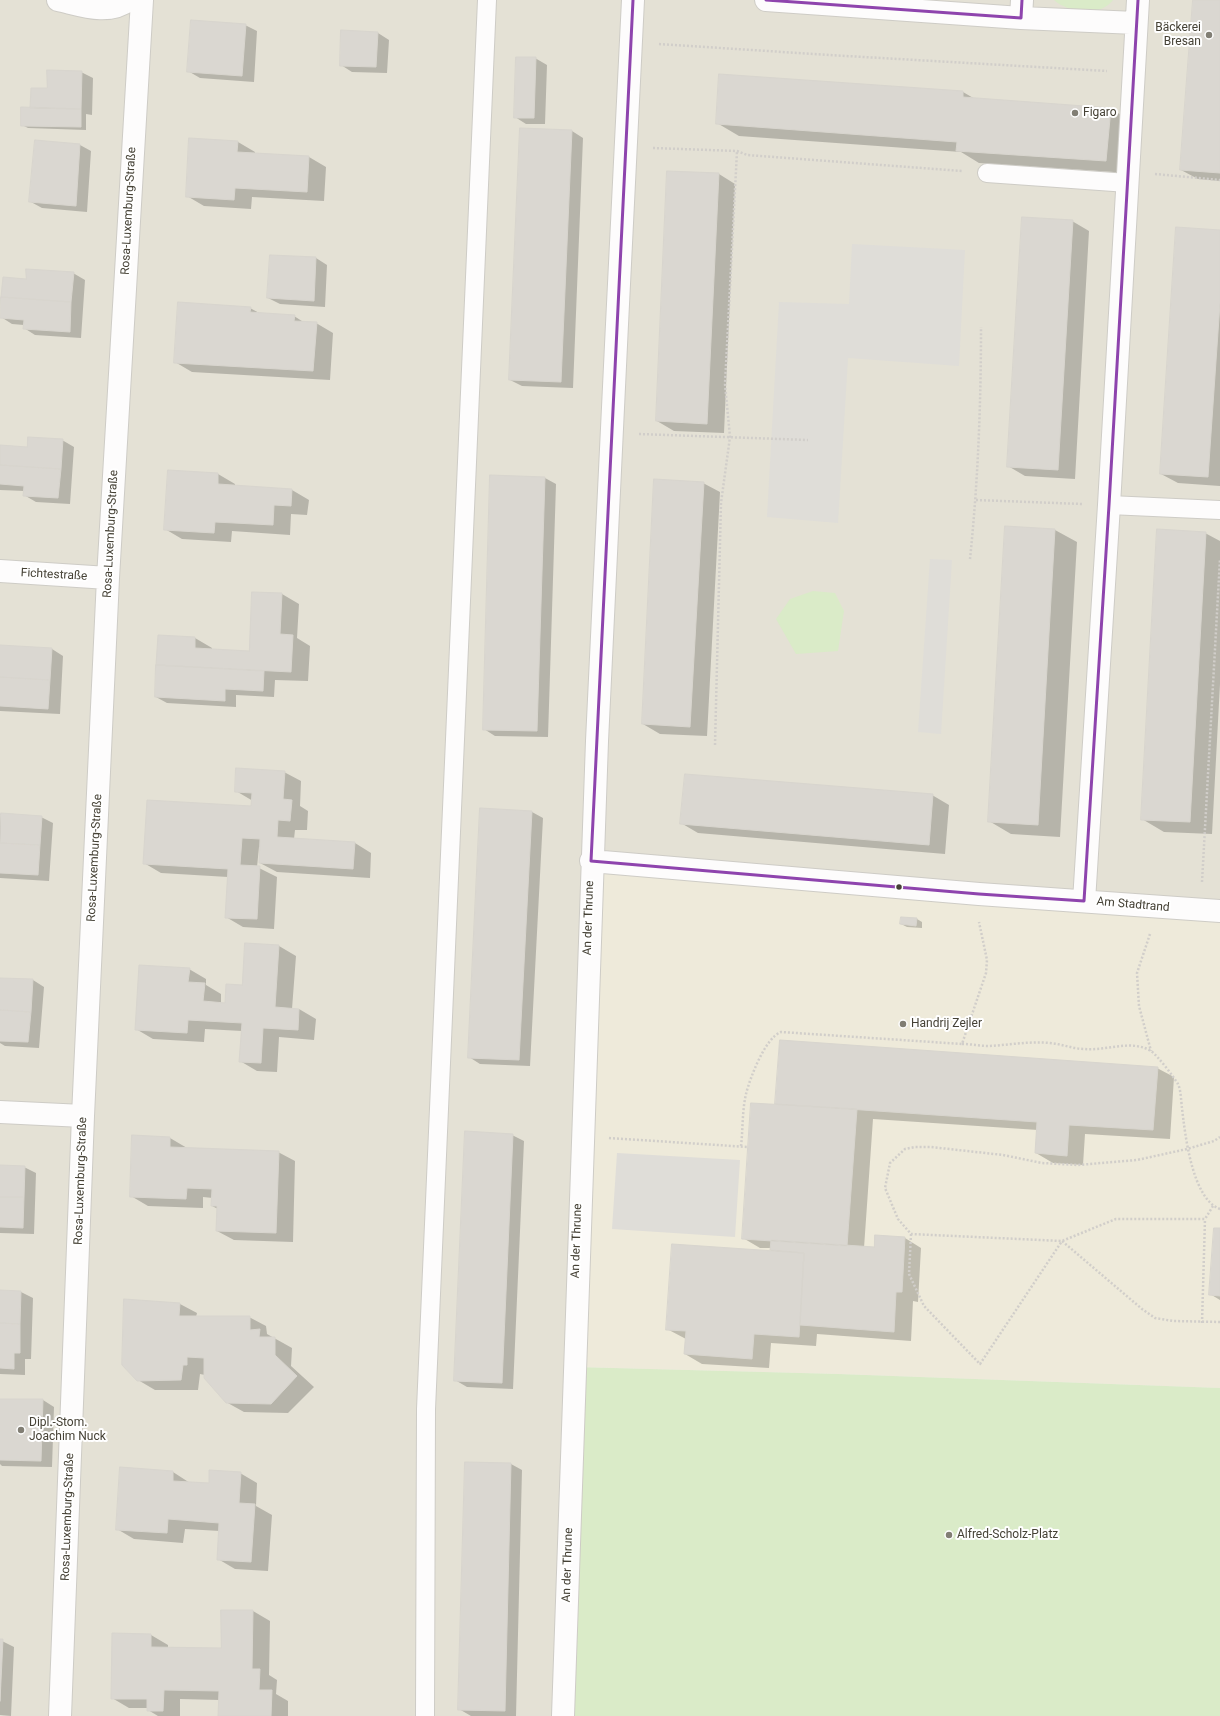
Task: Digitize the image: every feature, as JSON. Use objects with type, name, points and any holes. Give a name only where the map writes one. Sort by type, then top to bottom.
[{"type":"street","points":[[58,0],[101,9],[110,8],[129,0]]},
{"type":"street","name":"Rosa-Luxemburg-Straße","points":[[60,1716],[83,1116],[108,578],[142,0]]},
{"type":"street","name":"An der Thrune","points":[[563,1716],[581,1136],[592,861],[610,433],[633,0]]},
{"type":"street","points":[[766,0],[1022,9],[1136,23]]},
{"type":"street","points":[[1084,901],[1109,505],[1138,0]]},
{"type":"street","name":"Fichtestraße","points":[[0,571],[108,578]]},
{"type":"street","name":"Am Stadtrand","points":[[592,861],[979,894],[1210,911]]},
{"type":"street","points":[[0,1112],[83,1116]]},
{"type":"lane","points":[[425,1716],[426,1409],[487,0]]},
{"type":"lane","points":[[987,173],[1128,177]]},
{"type":"lane","points":[[1109,505],[1220,510]]},
{"type":"path","points":[[631,42],[829,56],[1134,73]]},
{"type":"path","points":[[626,147],[737,151],[747,155],[987,173]]},
{"type":"path","points":[[715,745],[721,503],[730,437],[725,384],[737,151]]},
{"type":"path","points":[[1128,177],[1220,180]]},
{"type":"path","points":[[970,559],[976,500],[981,327]]},
{"type":"path","points":[[610,433],[808,440]]},
{"type":"path","points":[[976,500],[1109,505]]},
{"type":"path","points":[[1210,911],[1220,559]]},
{"type":"path","points":[[962,1044],[986,973],[987,960],[978,914],[979,894]]},
{"type":"path","points":[[1151,1051],[1139,1006],[1136,973],[1150,936],[1153,906]]},
{"type":"path","points":[[741,1146],[746,1095],[758,1062],[768,1043],[775,1034],[781,1032],[987,1046],[1028,1042],[1050,1043],[1091,1050],[1133,1046],[1151,1051],[1178,1085],[1187,1149],[1200,1187],[1213,1206],[1220,1209]]},
{"type":"path","points":[[581,1136],[748,1147]]},
{"type":"path","points":[[1062,1241],[980,1364],[924,1306],[909,1274],[911,1234],[898,1219],[885,1188],[890,1163],[905,1149],[915,1147],[931,1147],[1003,1156],[1042,1163],[1078,1165],[1137,1160],[1187,1149],[1214,1141],[1220,1137]]},
{"type":"path","points":[[1202,1323],[1206,1218],[1213,1206]]},
{"type":"path","points":[[911,1234],[1062,1241],[1116,1219],[1206,1218]]},
{"type":"path","points":[[1062,1241],[1142,1309],[1155,1318],[1202,1323],[1220,1322]]},
{"type":"shaded area","points":[[0,0],[1220,0],[1220,911],[592,860],[563,1716],[0,1716]]},
{"type":"shaded area","points":[[852,244],[965,250],[959,366],[848,358],[838,523],[767,517],[779,302],[849,304]]},
{"type":"shaded area","points":[[930,559],[952,560],[941,734],[918,732]]},
{"type":"shaded area","name":"Handrij Zejler","points":[[592,861],[1220,912],[1220,1388],[838,1374],[574,1367]]},
{"type":"shaded area","points":[[617,1153],[740,1160],[735,1237],[612,1229]]},
{"type":"green space","points":[[1054,0],[1113,0],[1101,9],[1084,11],[1067,8]]},
{"type":"green space","points":[[813,591],[835,593],[844,611],[838,651],[796,654],[776,619],[790,599]]},
{"type":"green space","name":"Alfred-Scholz-Platz","points":[[574,1367],[838,1374],[1220,1388],[1220,1716],[564,1716]]},
{"type":"building","points":[[1193,0],[1220,0],[1220,173],[1180,170]]},
{"type":"building","points":[[191,20],[246,24],[242,76],[187,72]]},
{"type":"building","points":[[341,30],[378,32],[376,67],[340,66]]},
{"type":"building","points":[[516,57],[536,57],[534,118],[514,118]]},
{"type":"building","points":[[47,70],[82,71],[81,109],[30,108],[31,88],[47,88]]},
{"type":"building","points":[[719,74],[963,91],[963,97],[1111,108],[1106,161],[956,151],[957,142],[716,124]]},
{"type":"building","points":[[21,107],[81,109],[81,127],[21,126]]},
{"type":"building","points":[[520,128],[572,130],[561,382],[509,380]]},
{"type":"building","points":[[189,138],[238,141],[237,152],[309,156],[307,192],[235,188],[234,200],[186,197]]},
{"type":"building","points":[[35,140],[80,144],[76,206],[29,202]]},
{"type":"building","points":[[667,171],[719,173],[707,424],[656,421]]},
{"type":"building","points":[[1022,217],[1073,220],[1058,470],[1007,467]]},
{"type":"building","points":[[1176,227],[1220,230],[1220,303],[1208,477],[1160,474]]},
{"type":"building","points":[[270,255],[316,257],[314,301],[267,298]]},
{"type":"building","points":[[26,269],[74,272],[71,302],[1,297],[3,277],[26,279]]},
{"type":"building","points":[[1,297],[71,302],[70,332],[23,329],[24,320],[0,318]]},
{"type":"building","points":[[178,302],[251,307],[250,312],[295,315],[294,321],[317,322],[313,371],[174,363]]},
{"type":"building","points":[[28,437],[63,439],[61,469],[0,465],[0,445],[27,447]]},
{"type":"building","points":[[0,465],[61,469],[58,498],[23,496],[24,486],[0,484]]},
{"type":"building","points":[[168,470],[218,473],[218,484],[292,489],[291,506],[274,505],[273,525],[215,522],[214,533],[164,530]]},
{"type":"building","points":[[490,475],[545,477],[537,731],[483,730]]},
{"type":"building","points":[[654,479],[704,482],[690,727],[642,724]]},
{"type":"building","points":[[1005,526],[1055,529],[1038,825],[988,822]]},
{"type":"building","points":[[1157,529],[1206,532],[1190,822],[1141,820]]},
{"type":"building","points":[[252,592],[282,593],[280,634],[293,635],[291,672],[156,665],[158,635],[195,637],[195,648],[249,651]]},
{"type":"building","points":[[0,645],[52,648],[50,680],[0,677]]},
{"type":"building","points":[[156,665],[264,671],[263,691],[225,689],[225,701],[155,697]]},
{"type":"building","points":[[0,677],[50,680],[48,709],[0,706]]},
{"type":"building","points":[[236,768],[285,771],[283,799],[292,800],[290,821],[278,820],[277,837],[355,842],[353,869],[259,863],[260,839],[242,838],[240,865],[260,866],[257,919],[225,918],[228,869],[143,864],[147,800],[251,806],[252,793],[235,792]]},
{"type":"building","points":[[685,774],[933,794],[929,845],[680,824]]},
{"type":"building","points":[[480,808],[532,811],[519,1060],[468,1058]]},
{"type":"building","points":[[1,813],[42,816],[40,845],[0,843]]},
{"type":"building","points":[[0,843],[40,845],[38,875],[0,873]]},
{"type":"building","points":[[901,917],[917,918],[916,926],[900,924]]},
{"type":"building","points":[[245,943],[279,945],[275,1007],[299,1009],[298,1030],[263,1028],[261,1063],[239,1062],[242,1023],[188,1020],[187,1033],[135,1030],[139,965],[190,968],[188,982],[205,983],[203,1001],[225,1003],[226,984],[242,985]]},
{"type":"building","points":[[0,978],[33,979],[31,1012],[0,1010]]},
{"type":"building","points":[[0,1010],[31,1012],[28,1042],[0,1041]]},
{"type":"building","points":[[780,1040],[1158,1067],[1153,1130],[1069,1125],[1067,1156],[1035,1153],[1037,1122],[775,1104]]},
{"type":"building","points":[[751,1103],[857,1109],[847,1246],[742,1239]]},
{"type":"building","points":[[465,1131],[513,1134],[502,1383],[454,1381]]},
{"type":"building","points":[[132,1135],[170,1137],[170,1147],[279,1151],[276,1233],[216,1231],[217,1206],[211,1206],[212,1189],[187,1188],[186,1199],[130,1197]]},
{"type":"building","points":[[0,1165],[25,1166],[24,1197],[0,1197]]},
{"type":"building","points":[[0,1197],[24,1197],[23,1228],[0,1227]]},
{"type":"building","points":[[1214,1228],[1220,1228],[1220,1296],[1209,1295]]},
{"type":"building","points":[[875,1235],[905,1237],[902,1292],[896,1292],[894,1332],[800,1325],[804,1253],[770,1250],[771,1240],[874,1247]]},
{"type":"building","points":[[672,1244],[804,1253],[799,1337],[754,1334],[752,1359],[684,1354],[686,1331],[666,1330]]},
{"type":"building","points":[[0,1290],[21,1291],[20,1324],[0,1323]]},
{"type":"building","points":[[124,1299],[180,1303],[179,1316],[250,1316],[250,1330],[260,1329],[259,1337],[275,1337],[275,1355],[297,1376],[271,1404],[226,1403],[204,1378],[204,1358],[187,1357],[187,1365],[183,1365],[181,1380],[137,1381],[122,1365]]},
{"type":"building","points":[[0,1323],[20,1324],[20,1353],[14,1353],[14,1369],[0,1368]]},
{"type":"building","name":"Dipl.-Stom. Joachim Nuck","points":[[0,1399],[43,1399],[41,1461],[0,1460]]},
{"type":"building","points":[[465,1462],[511,1463],[505,1711],[458,1710]]},
{"type":"building","points":[[120,1467],[173,1471],[173,1481],[209,1483],[209,1470],[241,1472],[239,1503],[255,1504],[251,1562],[217,1560],[219,1523],[168,1519],[167,1533],[116,1530]]},
{"type":"building","points":[[221,1610],[253,1610],[252,1669],[260,1669],[259,1690],[272,1690],[271,1716],[218,1716],[219,1691],[164,1690],[163,1711],[147,1711],[147,1699],[111,1699],[112,1633],[151,1634],[151,1647],[221,1648]]},
{"type":"building","points":[[0,1639],[3,1639],[0,1701]]},
{"type":"transit line","points":[[633,0],[591,861],[979,894],[1084,901],[1109,505],[1138,0]]},
{"type":"transit line","points":[[766,0],[1021,18],[1022,0]]},
{"type":"place","name":"Bäckerei Bresan","points":[[1209,35]]},
{"type":"place","name":"Figaro","points":[[1075,113]]},
{"type":"place","name":"Handrij Zejler","points":[[903,1024]]},
{"type":"place","name":"Dipl.-Stom. Joachim Nuck","points":[[21,1430]]},
{"type":"place","name":"Alfred-Scholz-Platz","points":[[949,1535]]}]
